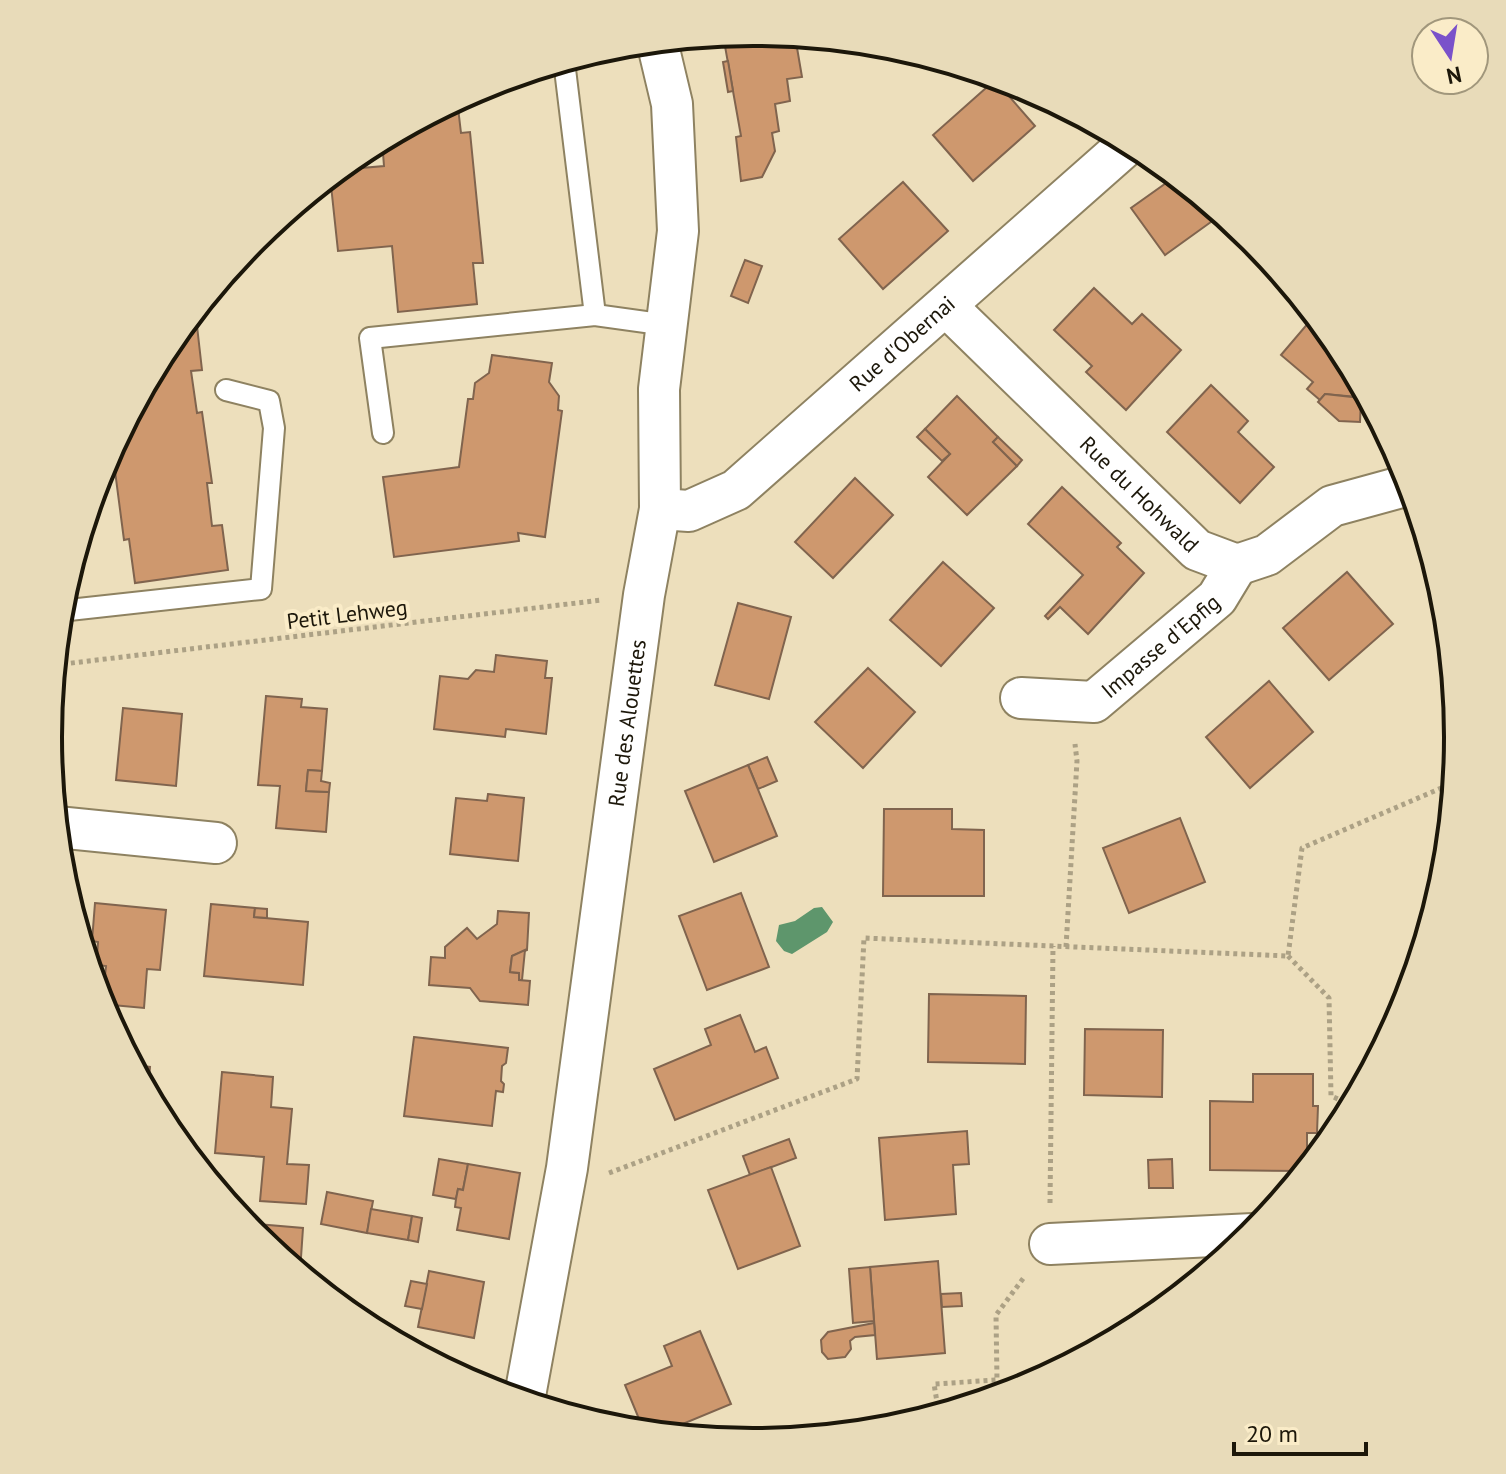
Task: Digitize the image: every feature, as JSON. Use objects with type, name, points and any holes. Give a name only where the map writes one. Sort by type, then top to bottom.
[{"type":"street","name":"Rue des Alouettes","points":[[526,1389],[567,1168],[644,595],[660,509],[659,389],[678,231],[672,104],[660,53]]},
{"type":"street","name":"Rue d'Obernai","points":[[660,509],[689,511],[736,490],[1119,152]]},
{"type":"street","name":"Rue du Hohwald","points":[[946,306],[1197,550],[1237,565]]},
{"type":"street","points":[[1237,565],[1267,555],[1332,506],[1397,488]]},
{"type":"street","name":"Impasse d'Epfig","points":[[1021,698],[1094,702],[1217,598],[1237,565]]},
{"type":"street","points":[[68,828],[216,843]]},
{"type":"street","points":[[1050,1244],[1232,1235]]},
{"type":"lane","points":[[565,73],[595,315]]},
{"type":"lane","points":[[383,433],[370,338],[595,315],[667,325]]},
{"type":"lane","points":[[74,609],[261,589],[274,428],[269,401],[226,390]]},
{"type":"path","name":"Petit Lehweg","points":[[66,664],[644,595]]},
{"type":"path","points":[[1066,947],[1077,761],[1075,741],[1094,702]]},
{"type":"path","points":[[1288,956],[1302,848],[1442,788]]},
{"type":"path","points":[[567,1168],[607,1174],[857,1079],[864,938],[1288,956],[1329,998],[1331,1096],[1341,1100]]},
{"type":"path","points":[[937,1402],[934,1384],[997,1380],[996,1315],[1050,1244],[1053,946]]},
{"type":"shaded area","points":[[822,907],[833,922],[827,932],[792,954],[784,951],[776,941],[779,925],[795,921],[814,908]]},
{"type":"building","points":[[725,47],[797,47],[802,77],[787,79],[790,101],[775,104],[779,131],[772,133],[775,151],[762,177],[741,181],[736,137],[741,136]]},
{"type":"building","points":[[728,61],[733,91],[728,92],[723,62]]},
{"type":"building","points":[[987,87],[1009,96],[1035,126],[973,181],[933,135]]},
{"type":"building","points":[[459,112],[461,133],[470,132],[483,263],[473,263],[477,304],[398,312],[392,246],[338,251],[331,189],[361,168],[384,166],[383,154]]},
{"type":"building","points":[[903,182],[948,231],[883,289],[839,239]]},
{"type":"building","points":[[1166,183],[1213,221],[1165,255],[1131,208]]},
{"type":"building","points":[[745,260],[762,266],[748,303],[731,296]]},
{"type":"building","points":[[1094,288],[1132,324],[1142,314],[1181,350],[1126,410],[1086,372],[1092,366],[1054,330]]},
{"type":"building","points":[[1307,324],[1354,397],[1325,394],[1320,400],[1307,389],[1313,382],[1281,355]]},
{"type":"building","points":[[197,327],[202,370],[191,371],[197,413],[202,412],[212,483],[207,483],[212,526],[222,525],[228,570],[135,583],[129,539],[124,540],[115,473],[155,391]]},
{"type":"building","points":[[492,355],[552,363],[549,382],[559,396],[558,410],[562,411],[545,537],[518,533],[519,541],[394,557],[383,477],[459,467],[468,399],[473,399],[475,383],[489,373]]},
{"type":"building","points":[[1211,385],[1248,421],[1238,432],[1274,467],[1240,503],[1167,432]]},
{"type":"building","points":[[1325,394],[1354,397],[1361,409],[1360,422],[1339,421],[1318,402]]},
{"type":"building","points":[[957,396],[998,437],[993,442],[1017,466],[967,515],[928,477],[950,454],[925,429]]},
{"type":"building","points":[[925,429],[950,454],[942,461],[917,437]]},
{"type":"building","points":[[998,437],[1022,460],[1017,466],[993,442]]},
{"type":"building","points":[[855,478],[893,515],[833,578],[795,542]]},
{"type":"building","points":[[1062,487],[1121,543],[1117,547],[1144,573],[1088,634],[1060,607],[1048,619],[1045,616],[1083,575],[1028,524]]},
{"type":"building","points":[[943,562],[994,608],[941,666],[890,620]]},
{"type":"building","points":[[1347,572],[1393,624],[1329,680],[1283,628]]},
{"type":"building","points":[[738,603],[791,617],[769,699],[715,685]]},
{"type":"building","points":[[496,655],[547,661],[545,678],[552,678],[546,734],[506,729],[505,737],[434,729],[440,676],[468,679],[476,670],[494,672]]},
{"type":"building","points":[[868,668],[915,712],[863,768],[815,722]]},
{"type":"building","points":[[1269,681],[1313,732],[1250,788],[1206,737]]},
{"type":"building","points":[[266,696],[302,699],[301,707],[327,709],[322,771],[308,770],[306,791],[329,792],[326,832],[276,828],[280,786],[258,785]]},
{"type":"building","points":[[123,708],[182,714],[176,786],[116,780]]},
{"type":"building","points":[[767,757],[777,781],[758,789],[748,765]]},
{"type":"building","points":[[748,765],[777,836],[714,862],[685,791]]},
{"type":"building","points":[[308,770],[322,771],[321,781],[330,783],[329,792],[306,791]]},
{"type":"building","points":[[488,794],[524,798],[518,861],[450,854],[456,798],[487,801]]},
{"type":"building","points":[[884,809],[952,809],[952,829],[984,830],[984,896],[883,896]]},
{"type":"building","points":[[1180,818],[1205,882],[1129,913],[1103,848]]},
{"type":"building","points":[[741,893],[769,967],[707,990],[679,916]]},
{"type":"building","points":[[95,903],[166,910],[160,970],[147,969],[144,1008],[117,1005],[105,975],[106,966],[101,965],[97,953],[98,942],[92,937]]},
{"type":"building","points":[[211,904],[255,908],[254,917],[308,922],[303,985],[204,976]]},
{"type":"building","points":[[255,908],[267,909],[267,918],[254,917]]},
{"type":"building","points":[[498,911],[529,913],[527,950],[512,956],[510,972],[519,973],[519,980],[530,981],[528,1005],[480,1001],[470,988],[429,985],[431,957],[445,958],[445,947],[467,928],[477,939],[497,924]]},
{"type":"building","points":[[525,950],[522,980],[519,980],[519,973],[510,972],[512,956]]},
{"type":"building","points":[[929,994],[1026,996],[1025,1064],[928,1062]]},
{"type":"building","points":[[740,1015],[755,1052],[766,1047],[778,1078],[675,1120],[654,1069],[711,1045],[705,1029]]},
{"type":"building","points":[[1085,1029],[1163,1030],[1162,1097],[1084,1095]]},
{"type":"building","points":[[414,1037],[508,1048],[506,1063],[502,1066],[503,1092],[496,1091],[492,1126],[404,1116]]},
{"type":"building","points":[[222,1072],[273,1077],[271,1107],[292,1109],[287,1164],[309,1165],[306,1204],[260,1201],[264,1157],[215,1153]]},
{"type":"building","points":[[1253,1074],[1313,1074],[1313,1106],[1318,1106],[1317,1133],[1307,1133],[1307,1150],[1291,1171],[1210,1170],[1210,1101],[1253,1102]]},
{"type":"building","points":[[967,1131],[969,1164],[953,1165],[956,1214],[885,1220],[879,1138]]},
{"type":"building","points":[[789,1139],[796,1158],[750,1175],[743,1156]]},
{"type":"building","points":[[439,1159],[468,1164],[463,1190],[458,1189],[456,1199],[433,1195]]},
{"type":"building","points":[[1172,1159],[1173,1188],[1149,1188],[1148,1160]]},
{"type":"building","points":[[468,1164],[520,1173],[509,1239],[457,1230],[461,1208],[455,1207],[456,1199],[458,1189],[463,1190]]},
{"type":"building","points":[[771,1167],[800,1246],[738,1269],[708,1190]]},
{"type":"building","points":[[327,1192],[373,1201],[367,1233],[321,1224]]},
{"type":"building","points":[[371,1209],[412,1216],[408,1240],[367,1233]]},
{"type":"building","points":[[412,1216],[422,1218],[418,1242],[408,1240]]},
{"type":"building","points":[[263,1225],[303,1228],[301,1260]]},
{"type":"building","points":[[938,1261],[945,1353],[877,1359],[870,1267]]},
{"type":"building","points":[[870,1267],[874,1321],[853,1323],[849,1269]]},
{"type":"building","points":[[429,1271],[484,1282],[474,1338],[418,1327]]},
{"type":"building","points":[[411,1281],[427,1284],[422,1309],[405,1306]]},
{"type":"building","points":[[961,1293],[962,1306],[942,1307],[941,1294]]},
{"type":"building","points":[[874,1323],[875,1335],[855,1337],[850,1341],[851,1349],[845,1357],[828,1359],[822,1352],[821,1340],[828,1332]]},
{"type":"building","points":[[700,1331],[731,1404],[682,1424],[639,1418],[625,1385],[672,1366],[664,1346]]}]
